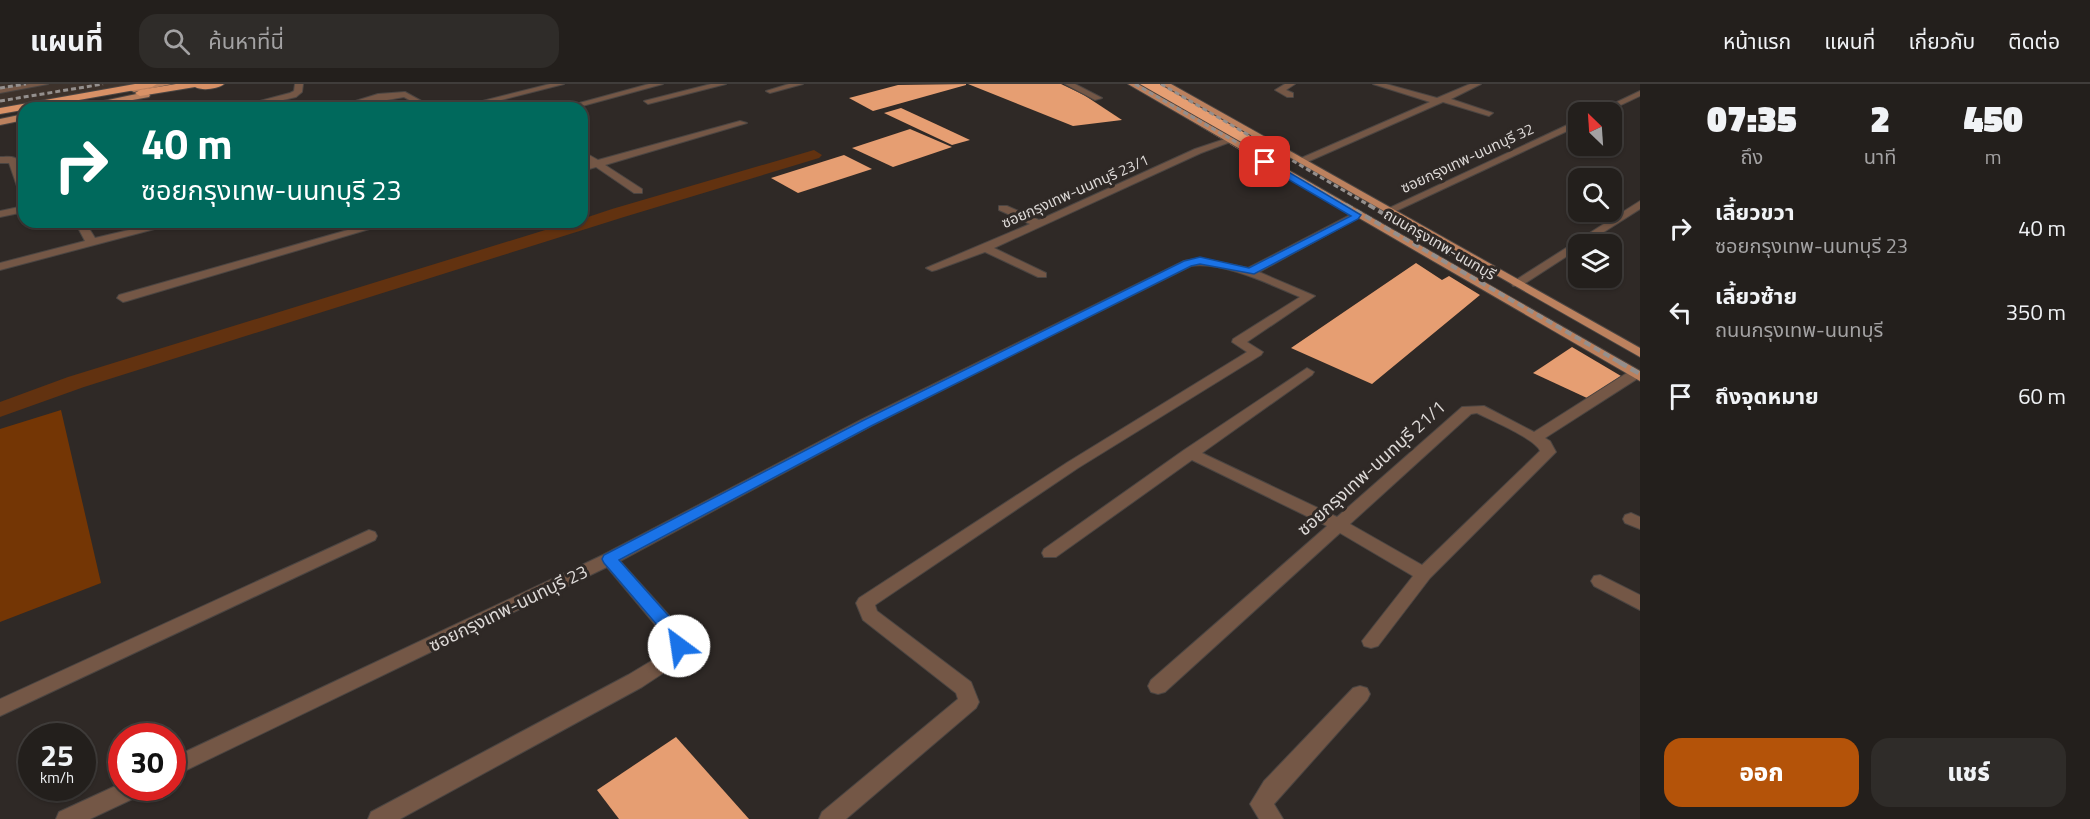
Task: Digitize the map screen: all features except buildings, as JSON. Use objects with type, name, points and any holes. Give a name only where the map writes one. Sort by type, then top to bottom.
[{"type":"highway","points":[[54,102],[152,84]]},
{"type":"highway","points":[[96,102],[219,84]]},
{"type":"highway","points":[[0,112],[18,109]]},
{"type":"highway","points":[[0,120],[18,117]]},
{"type":"main road","points":[[65,102],[168,84]]},
{"type":"main road","name":"ถนนกรุงเทพ-นนทบุรี","points":[[1132,84],[1638,376]]},
{"type":"main road","name":"ถนนกรุงเทพ-นนทบุรี","points":[[1165,84],[1640,353]]},
{"type":"main road","points":[[124,102],[202,85]]},
{"type":"main road","points":[[0,112],[18,110]]},
{"type":"main road","points":[[1490,292],[1517,283]]},
{"type":"street","points":[[0,91],[44,84]]},
{"type":"street","points":[[263,102],[293,95],[298,92],[299,84]]},
{"type":"street","points":[[480,102],[533,87],[560,84]]},
{"type":"street","points":[[616,84],[626,86],[636,84]]},
{"type":"street","points":[[588,102],[659,84]]},
{"type":"street","points":[[648,101],[722,84]]},
{"type":"street","points":[[770,91],[796,84]]},
{"type":"street","points":[[1069,84],[1098,98]]},
{"type":"street","points":[[1290,95],[1280,90],[1291,84]]},
{"type":"street","points":[[1377,84],[1489,113]]},
{"type":"street","points":[[1302,161],[1478,84]]},
{"type":"street","points":[[1621,102],[1640,93]]},
{"type":"street","points":[[356,102],[405,94],[419,102]]},
{"type":"street","points":[[588,166],[742,123]]},
{"type":"street","name":"ซอยกรุงเทพ-นนทบุรี 32","points":[[1390,210],[1568,128]]},
{"type":"street","name":"ซอยกรุงเทพ-นนทบุรี 23/1","points":[[932,268],[1040,224],[1198,151],[1228,141]]},
{"type":"street","points":[[588,158],[638,191]]},
{"type":"street","points":[[0,159],[11,159],[18,170]]},
{"type":"street","points":[[1517,283],[1640,204]]},
{"type":"street","points":[[1003,208],[1040,224]]},
{"type":"street","points":[[0,214],[18,210]]},
{"type":"street","points":[[1251,272],[1356,215]]},
{"type":"street","points":[[83,228],[93,242]]},
{"type":"street","points":[[0,267],[151,228]]},
{"type":"street","points":[[123,298],[351,228]]},
{"type":"street","points":[[985,248],[1042,275]]},
{"type":"street","name":"ซอยกรุงเทพ-นนทบุรี 23","points":[[186,761],[609,559],[866,423],[1188,263],[1200,261],[1251,272],[1309,296],[1238,342],[1256,352],[1073,465],[865,603],[869,615],[964,688],[969,702],[830,819]]},
{"type":"street","points":[[1050,553],[1307,372]]},
{"type":"street","points":[[1371,641],[1424,574],[1548,452],[1545,444],[1535,438],[1638,376]]},
{"type":"street","name":"ซอยกรุงเทพ-นนทบุรี 21/1","points":[[1158,686],[1467,410],[1479,409],[1535,438]]},
{"type":"street","points":[[1189,453],[1338,524],[1424,574]]},
{"type":"street","points":[[0,708],[369,536]]},
{"type":"street","points":[[380,819],[635,681],[676,655],[679,646],[677,636],[609,559]]},
{"type":"street","points":[[1600,581],[1640,603]]},
{"type":"street","points":[[1272,819],[1261,804],[1272,788],[1360,694]]},
{"type":"street","points":[[67,819],[108,800]]},
{"type":"shaded area","points":[[0,84],[135,84],[18,102],[18,104],[0,107]]},
{"type":"shaded area","points":[[61,410],[101,583],[0,622],[0,429]]},
{"type":"waterway","points":[[588,222],[814,155]]},
{"type":"waterway","points":[[0,410],[76,382],[570,228]]},
{"type":"railway","points":[[0,88],[26,84]]},
{"type":"railway","points":[[0,101],[103,84]]},
{"type":"railway","points":[[1135,84],[1349,207]]},
{"type":"railway","points":[[1161,84],[1372,207]]},
{"type":"railway","points":[[1346,205],[1621,363]]},
{"type":"railway","points":[[1369,205],[1453,256]]},
{"type":"railway","points":[[1619,362],[1640,374]]},
{"type":"route","points":[[679,646],[677,636],[609,559],[866,423],[1188,263],[1200,261],[1251,272],[1355,217],[1356,215],[1265,162]]}]
